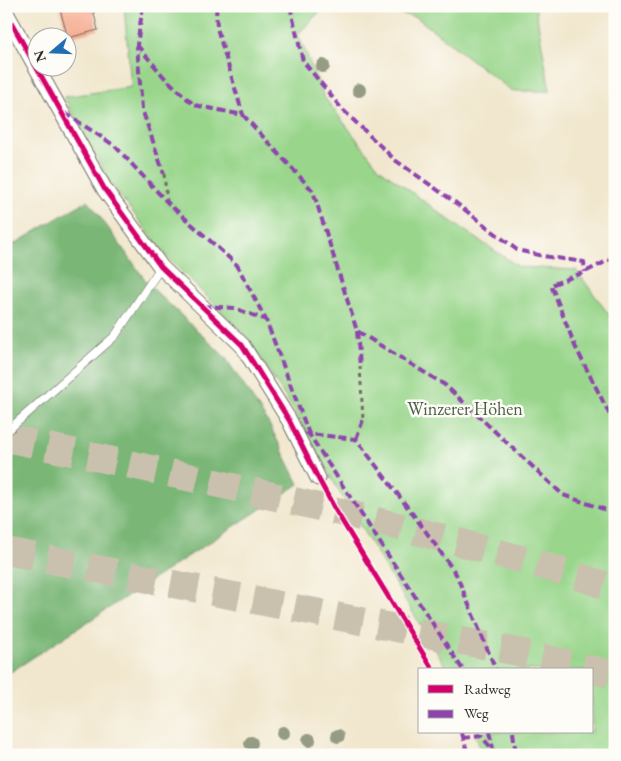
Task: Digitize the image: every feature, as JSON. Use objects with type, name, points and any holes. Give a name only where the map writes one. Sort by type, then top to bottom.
[{"type":"street","points":[[6,13],[105,190],[161,267],[242,345],[289,420],[318,478]]},
{"type":"lane","points":[[6,432],[114,336],[161,267]]},
{"type":"path","points":[[164,174],[167,202]]},
{"type":"path","points":[[360,366],[363,420]]},
{"type":"green space","name":"Winzerer Höhen","points":[[124,6],[325,6],[298,34],[324,97],[379,168],[452,222],[519,267],[576,270],[615,323],[615,755],[482,755],[476,734],[594,734],[594,668],[447,668],[340,493],[296,414],[248,338],[168,258],[111,184],[64,97],[131,87]]},
{"type":"green space","points":[[359,6],[535,6],[550,91],[512,91],[416,17]]},
{"type":"green space","points":[[88,200],[149,285],[225,357],[269,424],[299,484],[6,675],[6,249]]},
{"type":"building","points":[[59,6],[92,6],[98,30],[78,35],[78,28],[65,28]]},
{"type":"tunnel","points":[[6,438],[253,492],[401,527],[536,563],[615,589]]},
{"type":"tunnel","points":[[6,551],[523,653],[586,668]]},
{"type":"tunnel","points":[[594,670],[615,675]]},
{"type":"marked path","points":[[143,6],[137,45],[142,109],[164,174]]},
{"type":"marked path","points":[[216,6],[217,28],[243,115]]},
{"type":"marked path","points":[[290,6],[303,61],[341,108],[395,160],[456,203],[517,250],[584,262],[585,272]]},
{"type":"marked path","points":[[137,45],[164,77],[194,105],[243,115],[313,191],[357,331],[445,385],[563,495],[615,513]]},
{"type":"marked path","points":[[65,113],[115,146],[167,202],[237,265],[266,320],[309,434],[356,439],[456,574],[495,668]]},
{"type":"marked path","points":[[615,257],[585,272],[551,285],[575,346],[615,425]]},
{"type":"marked path","points":[[203,306],[234,308],[266,320]]},
{"type":"marked path","points":[[357,331],[360,366]]},
{"type":"marked path","points":[[356,439],[363,420]]},
{"type":"marked path","points":[[613,512],[615,425]]},
{"type":"marked path","points":[[306,432],[462,668]]},
{"type":"marked path","points":[[462,734],[468,755]]},
{"type":"marked path","points":[[490,734],[493,748]]},
{"type":"marked path","points":[[513,734],[516,755]]},
{"type":"marked path","points":[[463,738],[481,736],[494,751]]},
{"type":"cycle path","points":[[6,13],[105,190],[161,267],[242,345],[289,420],[336,511],[432,668]]}]
